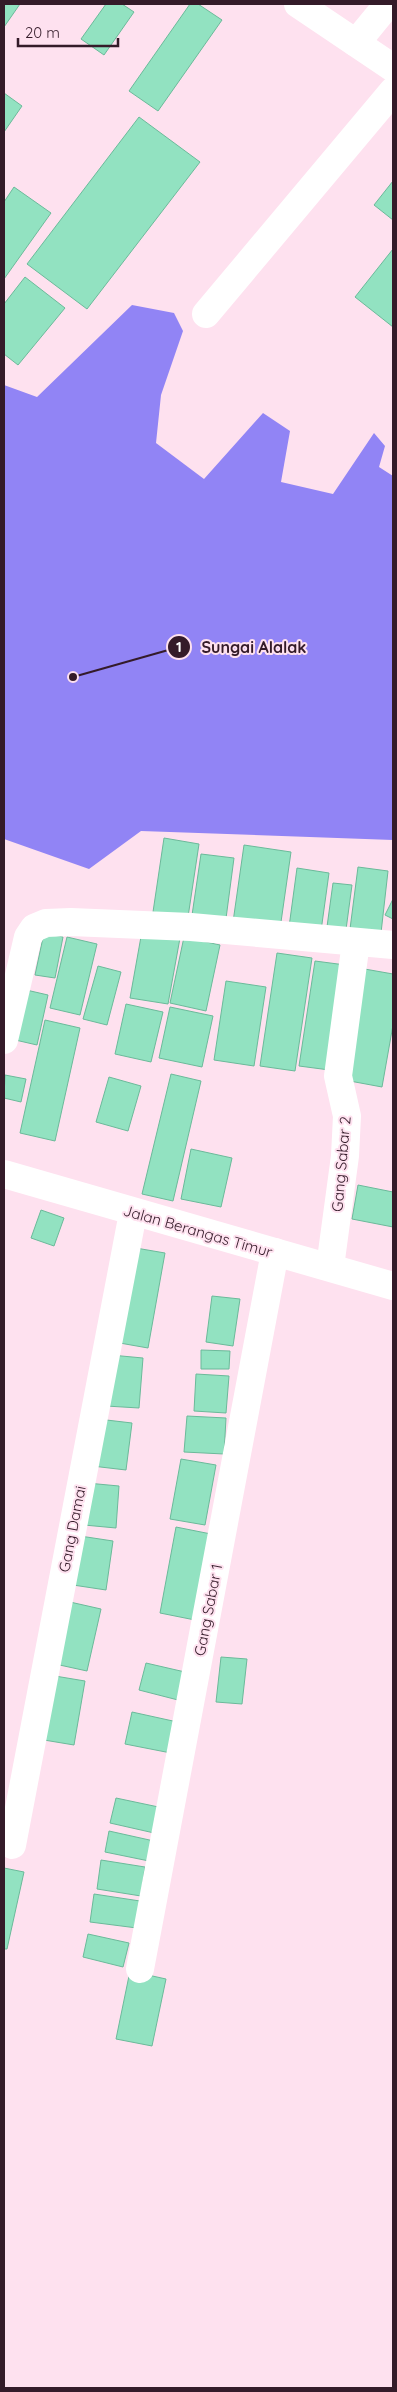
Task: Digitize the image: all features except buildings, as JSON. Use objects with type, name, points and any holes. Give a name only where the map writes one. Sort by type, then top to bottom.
[{"type":"street","points":[[298,4],[393,68]]},
{"type":"street","points":[[356,43],[388,4]]},
{"type":"street","points":[[206,314],[393,91]]},
{"type":"street","points":[[4,1040],[28,937],[34,928],[46,923],[71,922],[191,927],[393,945]]},
{"type":"street","name":"Gang Sabar 2","points":[[330,1267],[345,1156],[347,1116],[338,1076],[356,942]]},
{"type":"street","name":"Jalan Berangas Timur","points":[[4,1174],[133,1213],[393,1286]]},
{"type":"street","name":"Gang Damai","points":[[12,1845],[133,1213]]},
{"type":"street","name":"Gang Sabar 1","points":[[140,1969],[275,1252]]},
{"type":"shaded area","points":[[132,305],[174,313],[183,331],[161,395],[156,443],[204,479],[263,413],[290,431],[281,482],[333,494],[374,433],[385,446],[379,467],[393,476],[393,840],[141,831],[89,869],[4,839],[4,385],[37,397]]},
{"type":"place","name":"Sungai Alalak","points":[[73,677]]}]
